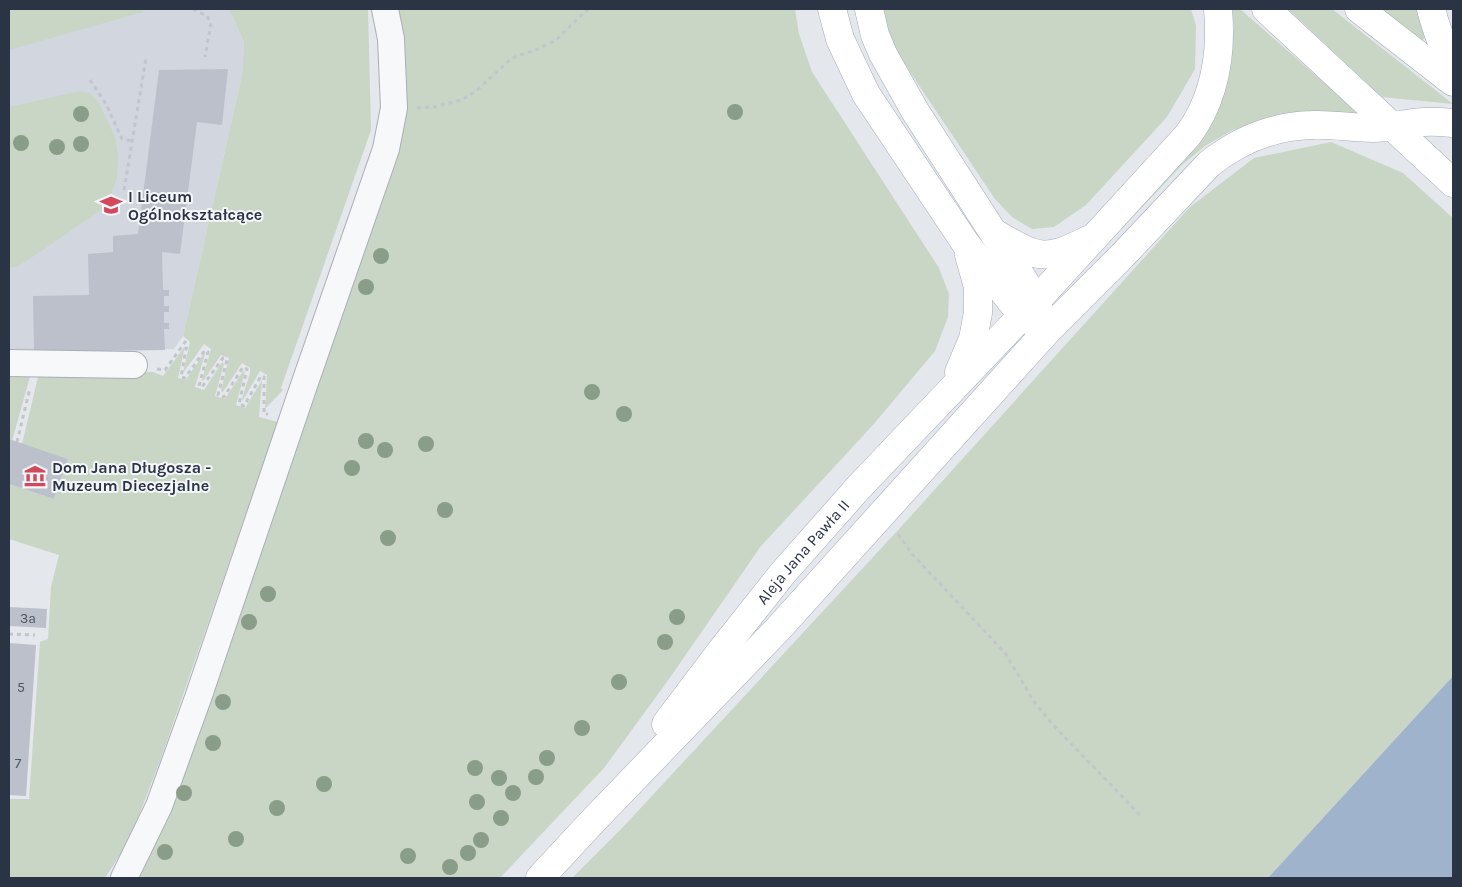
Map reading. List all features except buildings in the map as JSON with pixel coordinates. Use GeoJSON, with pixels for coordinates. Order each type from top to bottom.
{"type":"FeatureCollection","features":[{"type":"Feature","properties":{"kind":"main road"},"geometry":{"type":"LineString","coordinates":[[832,9],[840,39],[866,94],[966,244],[1029,308],[1047,331]]}},
{"type":"Feature","properties":{"kind":"main road"},"geometry":{"type":"LineString","coordinates":[[869,9],[876,35],[884,54],[915,111],[995,234],[1029,308]]}},
{"type":"Feature","properties":{"kind":"main road","name":"Aleja Jana Pawła II"},"geometry":{"type":"LineString","coordinates":[[592,823],[718,655],[782,574],[859,487],[1179,146],[1196,124],[1213,85],[1217,65],[1220,33],[1218,9]]}},
{"type":"Feature","properties":{"kind":"main road"},"geometry":{"type":"LineString","coordinates":[[1266,9],[1444,174]]}},
{"type":"Feature","properties":{"kind":"main road"},"geometry":{"type":"LineString","coordinates":[[1359,9],[1453,82]]}},
{"type":"Feature","properties":{"kind":"main road"},"geometry":{"type":"LineString","coordinates":[[1431,9],[1446,53],[1453,64]]}},
{"type":"Feature","properties":{"kind":"main road"},"geometry":{"type":"LineString","coordinates":[[1345,126],[1372,128],[1423,122],[1453,123]]}},
{"type":"Feature","properties":{"kind":"main road","name":"Aleja Jana Pawła II"},"geometry":{"type":"LineString","coordinates":[[540,878],[778,630],[1047,331],[1122,256],[1200,173],[1220,155],[1253,137],[1278,130],[1310,125],[1345,126]]}},
{"type":"Feature","properties":{"kind":"main road"},"geometry":{"type":"LineString","coordinates":[[1345,126],[1378,135],[1395,143],[1444,174]]}},
{"type":"Feature","properties":{"kind":"main road"},"geometry":{"type":"LineString","coordinates":[[995,234],[1024,249],[1039,254],[1052,254],[1094,238]]}},
{"type":"Feature","properties":{"kind":"main road"},"geometry":{"type":"LineString","coordinates":[[951,391],[973,339],[978,313],[978,287],[966,244]]}},
{"type":"Feature","properties":{"kind":"street"},"geometry":{"type":"LineString","coordinates":[[124,878],[159,806],[198,698],[386,149],[394,108],[391,39],[385,9]]}},
{"type":"Feature","properties":{"kind":"street"},"geometry":{"type":"LineString","coordinates":[[9,363],[134,365]]}},
{"type":"Feature","properties":{"kind":"path"},"geometry":{"type":"LineString","coordinates":[[193,9],[208,16],[211,23],[205,57]]}},
{"type":"Feature","properties":{"kind":"path"},"geometry":{"type":"LineString","coordinates":[[394,108],[434,107],[461,100],[475,92],[512,58],[538,49],[556,40],[588,9]]}},
{"type":"Feature","properties":{"kind":"path"},"geometry":{"type":"LineString","coordinates":[[124,190],[146,58]]}},
{"type":"Feature","properties":{"kind":"path"},"geometry":{"type":"LineString","coordinates":[[90,80],[106,104],[122,139],[132,141]]}},
{"type":"Feature","properties":{"kind":"path"},"geometry":{"type":"LineString","coordinates":[[165,370],[185,342],[181,377],[185,378],[204,350],[208,352],[199,386],[202,387],[223,358],[227,360],[218,394],[224,396],[242,367],[247,369],[239,404],[244,406],[261,376],[264,377],[264,414],[269,414],[274,408]]}},
{"type":"Feature","properties":{"kind":"path"},"geometry":{"type":"LineString","coordinates":[[17,442],[37,363]]}},
{"type":"Feature","properties":{"kind":"path"},"geometry":{"type":"LineString","coordinates":[[883,513],[913,555],[1005,653],[1035,703],[1142,817]]}},
{"type":"Feature","properties":{"kind":"path"},"geometry":{"type":"LineString","coordinates":[[9,634],[35,635]]}},
{"type":"Feature","properties":{"kind":"shaded area","name":"I Liceum Ogólnokształcące"},"geometry":{"type":"Polygon","coordinates":[[[9,9],[229,9],[244,42],[242,75],[183,336],[174,349],[9,352],[9,9]]]}},
{"type":"Feature","properties":{"kind":"green space"},"geometry":{"type":"Polygon","coordinates":[[[9,9],[142,9],[143,12],[9,50],[9,9]]]}},
{"type":"Feature","properties":{"kind":"green space"},"geometry":{"type":"Polygon","coordinates":[[[229,9],[368,9],[371,130],[281,388],[283,390],[265,409],[267,375],[260,371],[243,400],[250,368],[242,363],[223,392],[221,391],[229,358],[221,355],[202,380],[211,349],[204,344],[183,373],[190,342],[183,336],[242,75],[244,42],[229,9]]]}},
{"type":"Feature","properties":{"kind":"green space"},"geometry":{"type":"Polygon","coordinates":[[[398,9],[795,9],[799,34],[812,72],[939,268],[949,294],[948,317],[935,351],[873,425],[761,546],[669,679],[604,768],[500,878],[135,878],[396,154],[398,9]]]}},
{"type":"Feature","properties":{"kind":"green space"},"geometry":{"type":"Polygon","coordinates":[[[878,9],[1191,9],[1196,26],[1195,69],[1167,117],[1086,205],[1054,227],[1032,229],[1012,217],[995,199],[896,51],[878,9]]]}},
{"type":"Feature","properties":{"kind":"green space"},"geometry":{"type":"Polygon","coordinates":[[[1230,9],[1240,9],[1363,117],[1312,112],[1274,116],[1231,131],[1205,146],[1183,164],[1114,237],[1108,231],[1221,95],[1229,74],[1234,26],[1230,9]]]}},
{"type":"Feature","properties":{"kind":"green space"},"geometry":{"type":"Polygon","coordinates":[[[1288,9],[1332,9],[1453,104],[1382,97],[1288,9]]]}},
{"type":"Feature","properties":{"kind":"green space"},"geometry":{"type":"Polygon","coordinates":[[[1381,9],[1418,9],[1425,38],[1420,41],[1381,9]]]}},
{"type":"Feature","properties":{"kind":"green space"},"geometry":{"type":"Polygon","coordinates":[[[80,91],[90,93],[98,101],[115,137],[118,156],[117,178],[110,197],[101,210],[28,260],[9,268],[9,107],[80,91]]]}},
{"type":"Feature","properties":{"kind":"green space"},"geometry":{"type":"Polygon","coordinates":[[[1331,142],[1403,173],[1453,218],[1453,676],[1268,878],[572,878],[625,825],[900,528],[1190,207],[1254,158],[1331,142]]]}},
{"type":"Feature","properties":{"kind":"green space"},"geometry":{"type":"Polygon","coordinates":[[[185,346],[178,378],[186,380],[204,353],[195,387],[204,390],[222,362],[224,364],[215,396],[225,399],[243,371],[245,371],[236,405],[245,408],[262,380],[259,417],[278,422],[161,758],[129,841],[105,878],[9,878],[9,799],[29,799],[40,642],[48,639],[51,587],[59,555],[9,539],[9,484],[54,499],[68,459],[22,444],[39,373],[153,372],[163,376],[185,346]]]}},
{"type":"Feature","properties":{"kind":"green space"},"geometry":{"type":"Polygon","coordinates":[[[9,373],[31,373],[12,441],[9,439],[9,373]]]}},
{"type":"Feature","properties":{"kind":"water"},"geometry":{"type":"Polygon","coordinates":[[[1453,676],[1453,878],[1268,878],[1453,676]]]}},
{"type":"Feature","properties":{"kind":"place","name":"I Liceum Ogólnokształcące"},"geometry":{"type":"Point","coordinates":[111,205]}},
{"type":"Feature","properties":{"kind":"place","name":"Dom Jana Długosza - Muzeum Diecezjalne"},"geometry":{"type":"Point","coordinates":[35,476]}}]}
